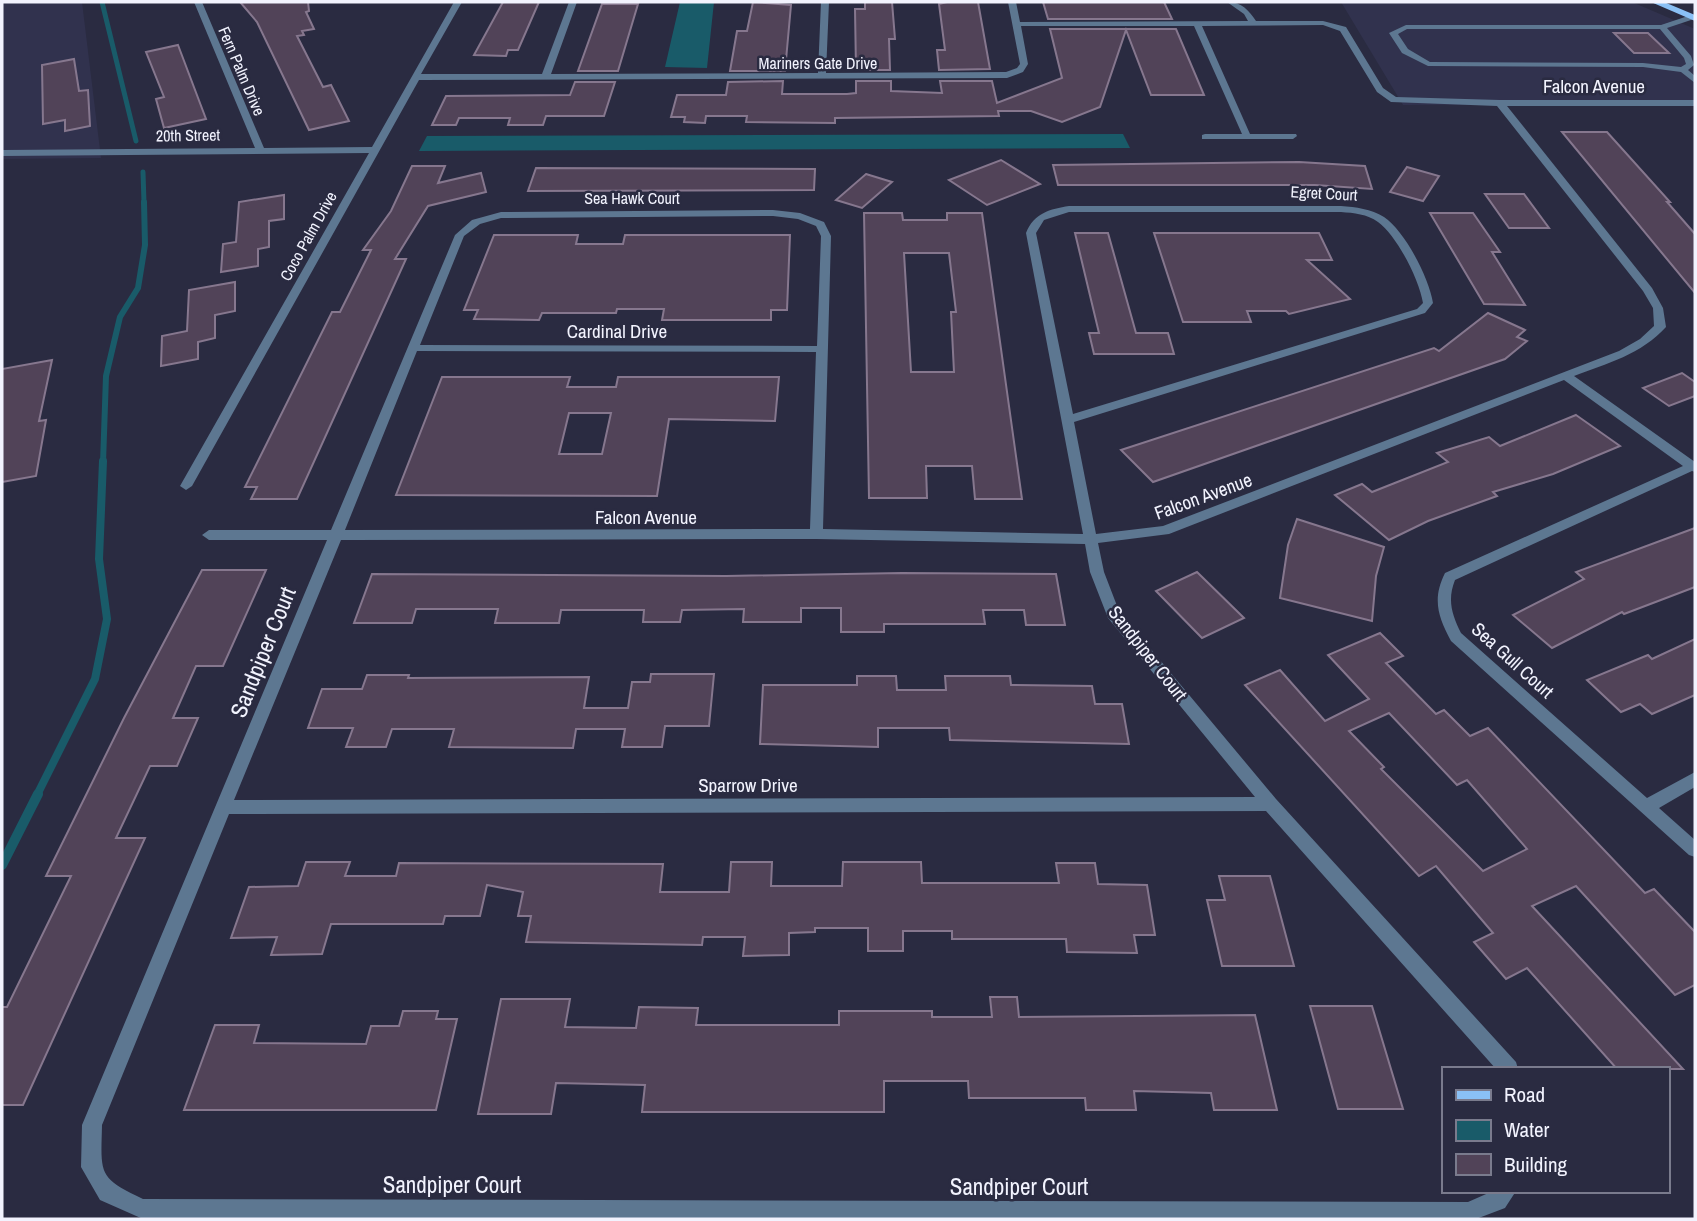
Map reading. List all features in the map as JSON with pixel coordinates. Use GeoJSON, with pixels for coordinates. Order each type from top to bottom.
{"type":"FeatureCollection","features":[{"type":"Feature","properties":{"kind":"main road"},"geometry":{"type":"LineString","coordinates":[[1656,2],[1693,18]]}},
{"type":"Feature","properties":{"kind":"street","name":"Fern Palm Drive"},"geometry":{"type":"LineString","coordinates":[[198,2],[260,150]]}},
{"type":"Feature","properties":{"kind":"street","name":"Coco Palm Drive"},"geometry":{"type":"LineString","coordinates":[[186,485],[458,2]]}},
{"type":"Feature","properties":{"kind":"street"},"geometry":{"type":"LineString","coordinates":[[545,78],[573,2]]}},
{"type":"Feature","properties":{"kind":"street"},"geometry":{"type":"LineString","coordinates":[[822,77],[825,2]]}},
{"type":"Feature","properties":{"kind":"street","name":"Mariners Gate Drive"},"geometry":{"type":"LineString","coordinates":[[418,77],[1012,74],[1024,64],[1012,2]]}},
{"type":"Feature","properties":{"kind":"street"},"geometry":{"type":"LineString","coordinates":[[1231,2],[1247,13],[1253,23]]}},
{"type":"Feature","properties":{"kind":"street"},"geometry":{"type":"LineString","coordinates":[[1693,18],[1662,27],[1406,27],[1393,33],[1405,51],[1428,64],[1643,65],[1684,69],[1695,79]]}},
{"type":"Feature","properties":{"kind":"street"},"geometry":{"type":"LineString","coordinates":[[1018,24],[1317,22],[1343,29],[1380,90],[1394,100],[1500,103]]}},
{"type":"Feature","properties":{"kind":"street"},"geometry":{"type":"LineString","coordinates":[[1197,24],[1247,136]]}},
{"type":"Feature","properties":{"kind":"street"},"geometry":{"type":"LineString","coordinates":[[1662,27],[1688,58],[1690,65],[1684,69]]}},
{"type":"Feature","properties":{"kind":"street","name":"Falcon Avenue"},"geometry":{"type":"LineString","coordinates":[[1500,103],[1695,103]]}},
{"type":"Feature","properties":{"kind":"street","name":"Falcon Avenue"},"geometry":{"type":"LineString","coordinates":[[209,535],[816,534],[1090,539],[1164,531],[1566,376],[1644,341],[1660,327],[1658,308],[1648,290],[1500,103]]}},
{"type":"Feature","properties":{"kind":"street"},"geometry":{"type":"LineString","coordinates":[[1205,137],[1293,136]]}},
{"type":"Feature","properties":{"kind":"street","name":"20th Street"},"geometry":{"type":"LineString","coordinates":[[2,153],[375,150]]}},
{"type":"Feature","properties":{"kind":"street","name":"Egret Court"},"geometry":{"type":"LineString","coordinates":[[1068,420],[1421,311],[1428,303],[1428,294],[1387,223],[1373,215],[1353,210],[1069,209],[1052,212],[1033,224],[1031,233],[1090,539]]}},
{"type":"Feature","properties":{"kind":"street","name":"Sea Hawk Court"},"geometry":{"type":"LineString","coordinates":[[338,535],[460,235],[475,222],[501,215],[773,213],[800,216],[820,224],[826,236],[820,349],[816,534]]}},
{"type":"Feature","properties":{"kind":"street","name":"Cardinal Drive"},"geometry":{"type":"LineString","coordinates":[[414,348],[820,349]]}},
{"type":"Feature","properties":{"kind":"street","name":"Sea Gull Court"},"geometry":{"type":"LineString","coordinates":[[1566,376],[1694,467]]}},
{"type":"Feature","properties":{"kind":"street","name":"Sea Gull Court"},"geometry":{"type":"LineString","coordinates":[[1694,467],[1450,578],[1442,591],[1443,613],[1457,637],[1695,850]]}},
{"type":"Feature","properties":{"kind":"street","name":"Sandpiper Court"},"geometry":{"type":"LineString","coordinates":[[338,535],[92,1125],[92,1167],[107,1193],[143,1209],[1468,1212],[1498,1201],[1504,1193]]}},
{"type":"Feature","properties":{"kind":"street","name":"Sandpiper Court"},"geometry":{"type":"LineString","coordinates":[[1090,539],[1097,572],[1112,614],[1270,804],[1507,1067]]}},
{"type":"Feature","properties":{"kind":"street"},"geometry":{"type":"LineString","coordinates":[[1647,806],[1695,779]]}},
{"type":"Feature","properties":{"kind":"street","name":"Sparrow Drive"},"geometry":{"type":"LineString","coordinates":[[226,807],[1270,804]]}},
{"type":"Feature","properties":{"kind":"shaded area"},"geometry":{"type":"Polygon","coordinates":[[[2,2],[82,2],[101,158],[2,159],[2,2]]]}},
{"type":"Feature","properties":{"kind":"shaded area"},"geometry":{"type":"Polygon","coordinates":[[[1341,2],[1632,2],[1695,29],[1695,104],[1403,105],[1341,2]]]}},
{"type":"Feature","properties":{"kind":"water"},"geometry":{"type":"Polygon","coordinates":[[[680,2],[714,2],[707,68],[665,67],[680,2]]]}},
{"type":"Feature","properties":{"kind":"water"},"geometry":{"type":"Polygon","coordinates":[[[1123,134],[1130,148],[419,151],[427,136],[1123,134]]]}},
{"type":"Feature","properties":{"kind":"building"},"geometry":{"type":"Polygon","coordinates":[[[240,2],[308,2],[309,11],[306,12],[314,29],[302,31],[304,35],[297,36],[323,87],[331,85],[349,121],[309,130],[257,22],[240,2]]]}},
{"type":"Feature","properties":{"kind":"building"},"geometry":{"type":"Polygon","coordinates":[[[503,2],[539,2],[518,50],[508,50],[506,56],[474,55],[503,2]]]}},
{"type":"Feature","properties":{"kind":"building"},"geometry":{"type":"Polygon","coordinates":[[[753,2],[791,5],[785,71],[730,71],[737,31],[747,31],[753,2]]]}},
{"type":"Feature","properties":{"kind":"building"},"geometry":{"type":"Polygon","coordinates":[[[865,2],[892,2],[895,39],[889,39],[890,70],[856,70],[855,9],[865,9],[865,2]]]}},
{"type":"Feature","properties":{"kind":"building"},"geometry":{"type":"Polygon","coordinates":[[[978,2],[990,69],[939,70],[937,50],[945,50],[939,4],[978,2]]]}},
{"type":"Feature","properties":{"kind":"building"},"geometry":{"type":"Polygon","coordinates":[[[1043,2],[1164,2],[1172,19],[1048,19],[1043,2]]]}},
{"type":"Feature","properties":{"kind":"building"},"geometry":{"type":"Polygon","coordinates":[[[602,4],[638,4],[618,71],[578,71],[602,4]]]}},
{"type":"Feature","properties":{"kind":"building"},"geometry":{"type":"Polygon","coordinates":[[[1050,29],[1176,29],[1204,95],[1151,95],[1126,30],[1100,107],[1062,122],[1031,111],[998,111],[999,116],[835,118],[835,123],[746,122],[747,116],[706,116],[705,123],[684,122],[685,117],[671,117],[677,95],[726,95],[728,82],[783,81],[782,94],[847,94],[856,93],[856,81],[891,81],[891,91],[942,93],[940,81],[992,81],[997,103],[1062,78],[1050,29]]]}},
{"type":"Feature","properties":{"kind":"building"},"geometry":{"type":"Polygon","coordinates":[[[1614,33],[1648,33],[1669,53],[1634,53],[1614,33]]]}},
{"type":"Feature","properties":{"kind":"building"},"geometry":{"type":"Polygon","coordinates":[[[178,45],[206,119],[164,128],[156,99],[164,97],[146,52],[178,45]]]}},
{"type":"Feature","properties":{"kind":"building"},"geometry":{"type":"Polygon","coordinates":[[[74,59],[79,91],[88,90],[90,126],[65,131],[65,120],[43,124],[42,65],[74,59]]]}},
{"type":"Feature","properties":{"kind":"building"},"geometry":{"type":"Polygon","coordinates":[[[575,82],[615,82],[604,116],[546,116],[543,125],[508,125],[510,118],[459,118],[456,125],[432,125],[446,96],[570,95],[575,82]]]}},
{"type":"Feature","properties":{"kind":"building"},"geometry":{"type":"Polygon","coordinates":[[[1562,132],[1607,132],[1670,202],[1667,202],[1695,234],[1695,293],[1562,132]]]}},
{"type":"Feature","properties":{"kind":"building"},"geometry":{"type":"Polygon","coordinates":[[[1001,160],[1040,184],[987,205],[949,180],[1001,160]]]}},
{"type":"Feature","properties":{"kind":"building"},"geometry":{"type":"Polygon","coordinates":[[[1299,162],[1365,166],[1372,189],[1315,185],[1058,185],[1053,165],[1299,162]]]}},
{"type":"Feature","properties":{"kind":"building"},"geometry":{"type":"Polygon","coordinates":[[[412,166],[445,166],[438,183],[481,173],[486,192],[428,206],[395,259],[406,259],[297,499],[251,499],[257,487],[245,487],[332,312],[340,312],[371,250],[363,250],[391,211],[412,166]]]}},
{"type":"Feature","properties":{"kind":"building"},"geometry":{"type":"Polygon","coordinates":[[[1407,167],[1439,176],[1423,201],[1390,192],[1407,167]]]}},
{"type":"Feature","properties":{"kind":"building"},"geometry":{"type":"Polygon","coordinates":[[[536,168],[815,169],[814,190],[528,191],[536,168]]]}},
{"type":"Feature","properties":{"kind":"building"},"geometry":{"type":"Polygon","coordinates":[[[866,174],[892,182],[862,208],[836,200],[866,174]]]}},
{"type":"Feature","properties":{"kind":"building"},"geometry":{"type":"Polygon","coordinates":[[[1485,194],[1524,194],[1549,228],[1509,228],[1485,194]]]}},
{"type":"Feature","properties":{"kind":"building"},"geometry":{"type":"Polygon","coordinates":[[[284,195],[284,219],[269,221],[269,247],[258,249],[258,266],[221,272],[223,244],[236,242],[239,202],[284,195]]]}},
{"type":"Feature","properties":{"kind":"building"},"geometry":{"type":"Polygon","coordinates":[[[864,213],[902,213],[903,220],[947,220],[947,213],[982,213],[1022,499],[975,499],[972,466],[926,466],[927,498],[869,498],[864,213]],[[904,253],[911,372],[954,372],[951,312],[956,312],[949,253],[904,253]]]}},
{"type":"Feature","properties":{"kind":"building"},"geometry":{"type":"Polygon","coordinates":[[[1430,213],[1473,213],[1500,252],[1492,252],[1525,305],[1484,304],[1430,213]]]}},
{"type":"Feature","properties":{"kind":"building"},"geometry":{"type":"Polygon","coordinates":[[[1075,233],[1108,233],[1136,333],[1168,333],[1174,354],[1094,354],[1089,333],[1099,333],[1075,233]]]}},
{"type":"Feature","properties":{"kind":"building"},"geometry":{"type":"Polygon","coordinates":[[[1154,233],[1319,233],[1332,260],[1307,260],[1350,299],[1289,314],[1286,311],[1247,311],[1251,322],[1183,322],[1154,233]]]}},
{"type":"Feature","properties":{"kind":"building"},"geometry":{"type":"Polygon","coordinates":[[[494,235],[578,235],[576,244],[623,244],[625,235],[790,235],[787,310],[771,310],[771,320],[662,320],[664,309],[617,309],[616,313],[542,313],[539,320],[474,319],[478,310],[464,310],[494,235]]]}},
{"type":"Feature","properties":{"kind":"building"},"geometry":{"type":"Polygon","coordinates":[[[235,282],[235,311],[215,315],[215,338],[198,342],[198,359],[161,366],[162,336],[187,331],[189,290],[235,282]]]}},
{"type":"Feature","properties":{"kind":"building"},"geometry":{"type":"Polygon","coordinates":[[[1488,313],[1525,330],[1517,337],[1527,341],[1505,359],[1153,482],[1121,450],[1434,348],[1439,351],[1488,313]]]}},
{"type":"Feature","properties":{"kind":"building"},"geometry":{"type":"Polygon","coordinates":[[[52,360],[39,421],[46,420],[36,476],[2,482],[2,369],[52,360]]]}},
{"type":"Feature","properties":{"kind":"building"},"geometry":{"type":"Polygon","coordinates":[[[1682,373],[1695,382],[1695,396],[1669,406],[1643,388],[1682,373]]]}},
{"type":"Feature","properties":{"kind":"building"},"geometry":{"type":"Polygon","coordinates":[[[442,377],[570,377],[567,387],[616,387],[618,377],[779,377],[775,421],[669,419],[657,496],[396,495],[442,377]],[[569,413],[559,454],[602,454],[611,413],[569,413]]]}},
{"type":"Feature","properties":{"kind":"building"},"geometry":{"type":"Polygon","coordinates":[[[1576,415],[1620,446],[1553,474],[1493,492],[1497,496],[1428,521],[1389,540],[1335,495],[1362,484],[1372,492],[1448,462],[1437,453],[1489,437],[1500,446],[1576,415]]]}},
{"type":"Feature","properties":{"kind":"building"},"geometry":{"type":"Polygon","coordinates":[[[1297,519],[1384,547],[1376,576],[1372,621],[1280,598],[1288,545],[1297,519]]]}},
{"type":"Feature","properties":{"kind":"building"},"geometry":{"type":"Polygon","coordinates":[[[1695,528],[1695,587],[1624,614],[1622,612],[1552,648],[1513,615],[1584,579],[1576,572],[1695,528]]]}},
{"type":"Feature","properties":{"kind":"building"},"geometry":{"type":"Polygon","coordinates":[[[202,570],[266,570],[223,666],[196,666],[173,718],[198,718],[177,766],[150,766],[116,838],[145,838],[23,1105],[2,1105],[2,1007],[7,1007],[71,876],[46,876],[124,718],[202,570]]]}},
{"type":"Feature","properties":{"kind":"building"},"geometry":{"type":"Polygon","coordinates":[[[1197,572],[1244,618],[1202,638],[1156,591],[1197,572]]]}},
{"type":"Feature","properties":{"kind":"building"},"geometry":{"type":"Polygon","coordinates":[[[372,574],[726,576],[1056,574],[1065,625],[1026,625],[1024,610],[983,610],[985,624],[884,624],[884,632],[841,632],[841,608],[801,608],[801,622],[743,622],[744,609],[682,610],[680,622],[643,622],[644,610],[561,610],[559,623],[495,623],[498,609],[416,609],[412,623],[354,623],[372,574]]]}},
{"type":"Feature","properties":{"kind":"building"},"geometry":{"type":"Polygon","coordinates":[[[1380,633],[1403,656],[1386,663],[1436,714],[1444,710],[1470,736],[1488,728],[1645,893],[1654,889],[1695,932],[1695,985],[1675,995],[1576,886],[1532,906],[1683,1069],[1615,1067],[1527,968],[1506,979],[1474,942],[1493,933],[1436,866],[1419,876],[1245,685],[1280,670],[1325,721],[1369,699],[1328,655],[1380,633]],[[1389,713],[1349,731],[1384,767],[1381,769],[1483,871],[1527,849],[1467,780],[1457,785],[1389,713]]]}},
{"type":"Feature","properties":{"kind":"building"},"geometry":{"type":"Polygon","coordinates":[[[1695,639],[1695,695],[1652,714],[1640,704],[1621,712],[1587,680],[1648,655],[1652,659],[1695,639]]]}},
{"type":"Feature","properties":{"kind":"building"},"geometry":{"type":"Polygon","coordinates":[[[651,674],[714,674],[709,726],[665,726],[662,747],[622,747],[625,729],[576,729],[573,748],[449,747],[454,729],[392,729],[386,747],[346,747],[353,728],[308,728],[322,689],[362,689],[367,675],[409,675],[408,678],[589,677],[584,708],[628,708],[632,682],[650,682],[651,674]]]}},
{"type":"Feature","properties":{"kind":"building"},"geometry":{"type":"Polygon","coordinates":[[[857,676],[896,676],[897,690],[946,690],[945,676],[1010,676],[1011,685],[1092,686],[1095,704],[1122,704],[1129,744],[950,740],[949,728],[878,728],[878,747],[760,744],[763,685],[857,685],[857,676]]]}},
{"type":"Feature","properties":{"kind":"building"},"geometry":{"type":"Polygon","coordinates":[[[306,862],[350,862],[345,876],[396,876],[399,863],[663,864],[660,892],[729,892],[731,862],[772,862],[771,886],[842,886],[843,862],[921,862],[922,883],[1059,883],[1056,863],[1095,863],[1098,884],[1147,885],[1155,935],[1134,935],[1137,953],[1067,952],[1066,939],[952,939],[952,931],[903,931],[903,951],[868,951],[868,928],[815,928],[815,932],[789,933],[789,955],[743,956],[745,937],[703,937],[702,945],[526,942],[531,916],[518,916],[523,892],[487,885],[480,916],[445,916],[443,924],[331,924],[322,954],[271,955],[277,937],[231,938],[249,887],[298,886],[306,862]]]}},
{"type":"Feature","properties":{"kind":"building"},"geometry":{"type":"Polygon","coordinates":[[[1219,876],[1270,876],[1294,966],[1222,966],[1207,900],[1225,900],[1219,876]]]}},
{"type":"Feature","properties":{"kind":"building"},"geometry":{"type":"Polygon","coordinates":[[[990,997],[1017,997],[1019,1017],[1255,1015],[1277,1110],[1214,1110],[1211,1093],[1134,1091],[1136,1110],[1086,1110],[1085,1098],[969,1098],[968,1081],[884,1081],[884,1112],[642,1112],[645,1085],[556,1083],[551,1114],[478,1114],[501,999],[570,999],[565,1027],[636,1028],[639,1007],[698,1008],[696,1025],[839,1025],[839,1011],[932,1011],[932,1017],[992,1017],[990,997]]]}},
{"type":"Feature","properties":{"kind":"building"},"geometry":{"type":"Polygon","coordinates":[[[1310,1006],[1372,1006],[1403,1109],[1338,1109],[1310,1006]]]}},
{"type":"Feature","properties":{"kind":"building"},"geometry":{"type":"Polygon","coordinates":[[[403,1011],[438,1011],[436,1019],[457,1019],[436,1110],[184,1110],[215,1025],[259,1025],[254,1043],[366,1044],[371,1026],[399,1026],[403,1011]]]}},
{"type":"Feature","properties":{"kind":"waterway"},"geometry":{"type":"LineString","coordinates":[[102,2],[136,141]]}},
{"type":"Feature","properties":{"kind":"waterway"},"geometry":{"type":"LineString","coordinates":[[143,172],[144,203]]}},
{"type":"Feature","properties":{"kind":"waterway"},"geometry":{"type":"LineString","coordinates":[[103,463],[106,376],[120,317],[138,288],[145,245],[144,202]]}},
{"type":"Feature","properties":{"kind":"waterway"},"geometry":{"type":"LineString","coordinates":[[37,795],[95,679],[107,619],[99,559],[103,461]]}},
{"type":"Feature","properties":{"kind":"waterway"},"geometry":{"type":"LineString","coordinates":[[2,865],[38,794]]}}]}
